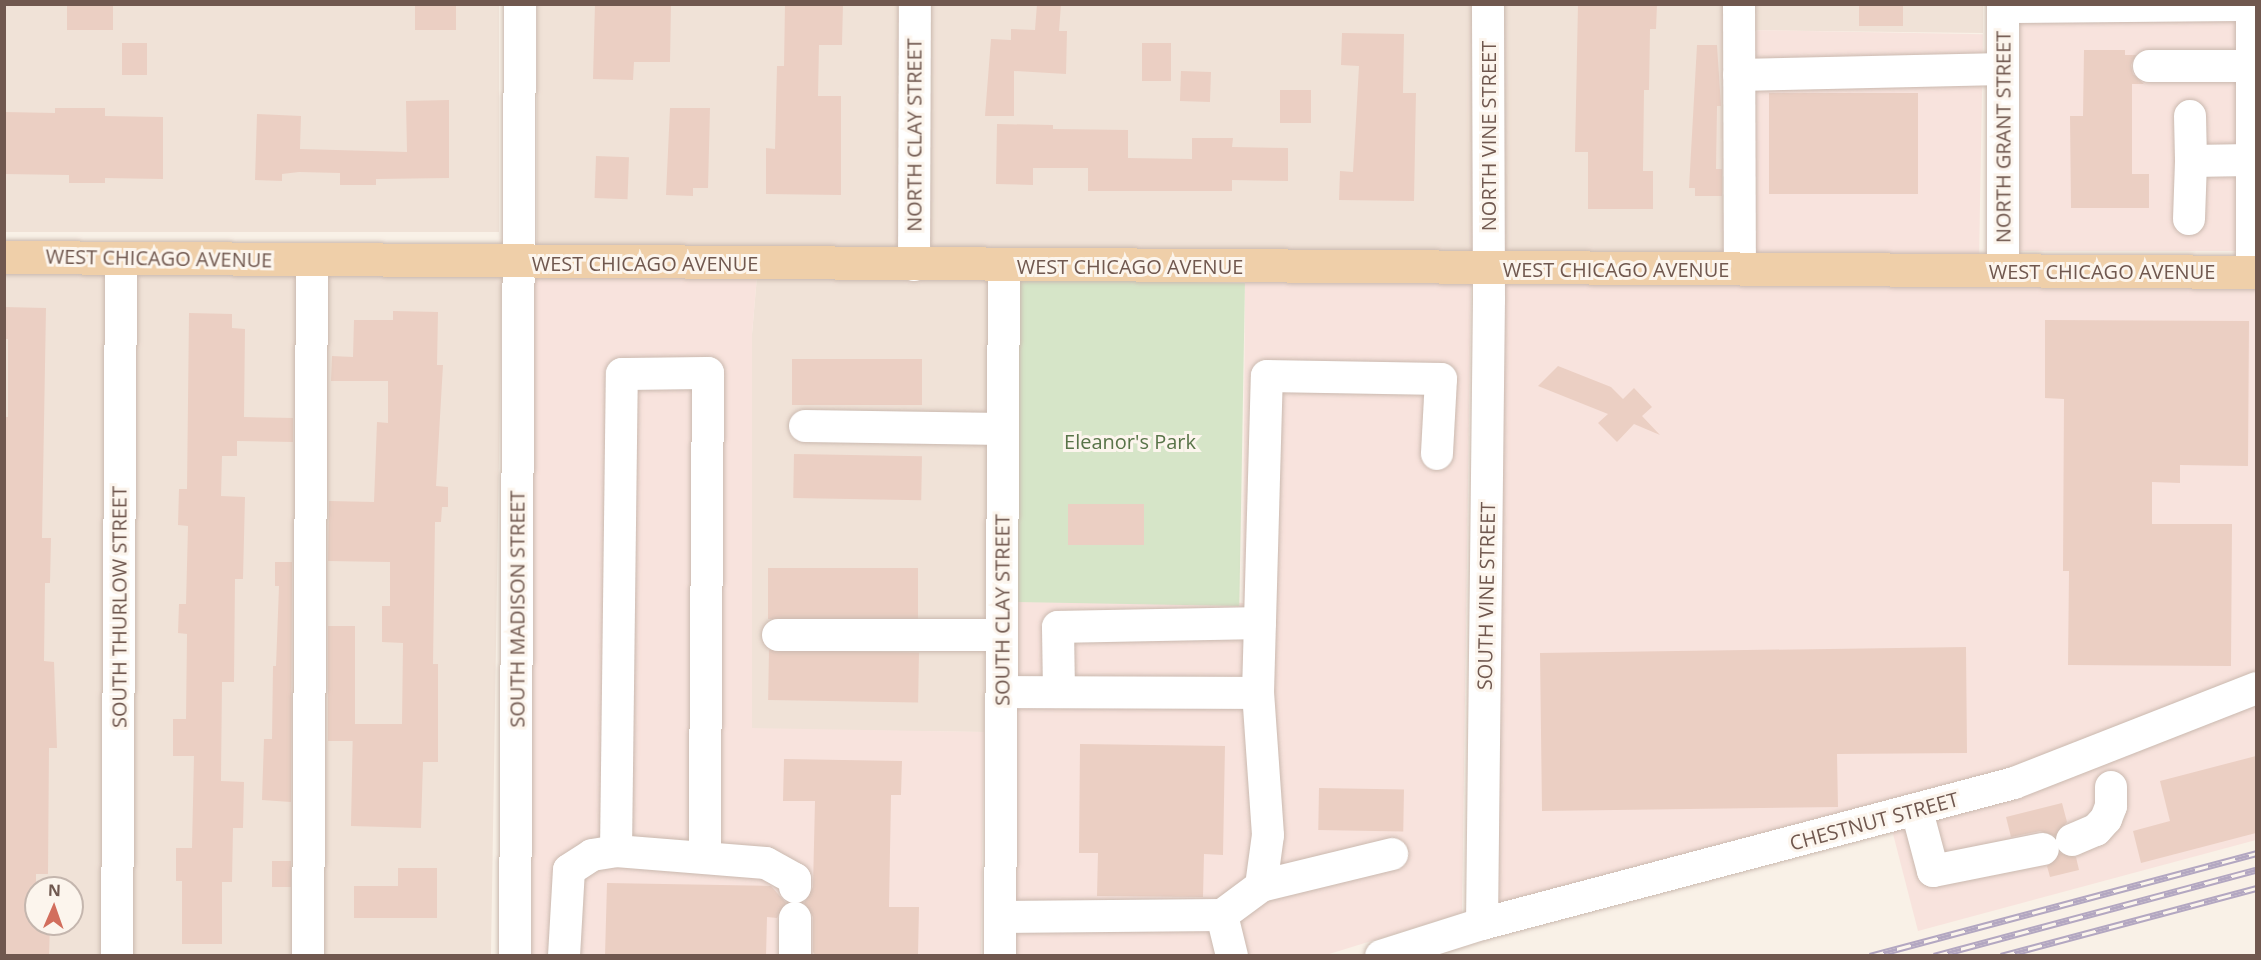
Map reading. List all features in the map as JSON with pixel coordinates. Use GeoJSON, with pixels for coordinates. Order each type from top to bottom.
{"type":"FeatureCollection","features":[{"type":"Feature","properties":{"kind":"main road","name":"WEST CHICAGO AVENUE"},"geometry":{"type":"LineString","coordinates":[[4,257],[914,265],[2254,272]]}},
{"type":"Feature","properties":{"kind":"street","name":"SOUTH MADISON STREET"},"geometry":{"type":"LineString","coordinates":[[514,956],[520,4]]}},
{"type":"Feature","properties":{"kind":"street","name":"NORTH CLAY STREET"},"geometry":{"type":"LineString","coordinates":[[914,265],[915,4]]}},
{"type":"Feature","properties":{"kind":"street","name":"NORTH VINE STREET"},"geometry":{"type":"LineString","coordinates":[[1487,268],[1488,4]]}},
{"type":"Feature","properties":{"kind":"street"},"geometry":{"type":"LineString","coordinates":[[1739,4],[1748,75],[1740,218],[1740,269]]}},
{"type":"Feature","properties":{"kind":"street"},"geometry":{"type":"LineString","coordinates":[[2003,6],[2252,5],[2254,272]]}},
{"type":"Feature","properties":{"kind":"street","name":"NORTH GRANT STREET"},"geometry":{"type":"LineString","coordinates":[[2003,6],[2003,270]]}},
{"type":"Feature","properties":{"kind":"street"},"geometry":{"type":"LineString","coordinates":[[2149,66],[2253,50]]}},
{"type":"Feature","properties":{"kind":"street"},"geometry":{"type":"LineString","coordinates":[[1748,75],[2003,69]]}},
{"type":"Feature","properties":{"kind":"street"},"geometry":{"type":"LineString","coordinates":[[2189,219],[2190,116]]}},
{"type":"Feature","properties":{"kind":"street"},"geometry":{"type":"LineString","coordinates":[[2191,161],[2252,160]]}},
{"type":"Feature","properties":{"kind":"street","name":"SOUTH THURLOW STREET"},"geometry":{"type":"LineString","coordinates":[[117,956],[122,258]]}},
{"type":"Feature","properties":{"kind":"street"},"geometry":{"type":"LineString","coordinates":[[308,956],[312,260]]}},
{"type":"Feature","properties":{"kind":"street","name":"SOUTH CLAY STREET"},"geometry":{"type":"LineString","coordinates":[[1000,956],[1004,265]]}},
{"type":"Feature","properties":{"kind":"street","name":"SOUTH VINE STREET"},"geometry":{"type":"LineString","coordinates":[[1482,924],[1487,268]]}},
{"type":"Feature","properties":{"kind":"street"},"geometry":{"type":"LineString","coordinates":[[616,851],[622,374],[708,373],[705,857]]}},
{"type":"Feature","properties":{"kind":"street"},"geometry":{"type":"LineString","coordinates":[[1262,886],[1269,835],[1258,693],[1267,376],[1441,379],[1437,454]]}},
{"type":"Feature","properties":{"kind":"street"},"geometry":{"type":"LineString","coordinates":[[805,426],[1003,429]]}},
{"type":"Feature","properties":{"kind":"street"},"geometry":{"type":"LineString","coordinates":[[1059,692],[1058,627],[1260,623]]}},
{"type":"Feature","properties":{"kind":"street"},"geometry":{"type":"LineString","coordinates":[[778,635],[1002,635]]}},
{"type":"Feature","properties":{"kind":"street","name":"CHESTNUT STREET"},"geometry":{"type":"LineString","coordinates":[[1381,956],[1482,924],[1917,811],[2014,783],[2256,687]]}},
{"type":"Feature","properties":{"kind":"street"},"geometry":{"type":"LineString","coordinates":[[1002,692],[1258,693]]}},
{"type":"Feature","properties":{"kind":"street"},"geometry":{"type":"LineString","coordinates":[[1917,811],[1933,871],[2057,845],[2096,830],[2106,819],[2112,806],[2111,787]]}},
{"type":"Feature","properties":{"kind":"street"},"geometry":{"type":"LineString","coordinates":[[564,956],[569,870],[592,855],[616,851],[766,863],[795,879],[795,886]]}},
{"type":"Feature","properties":{"kind":"street"},"geometry":{"type":"LineString","coordinates":[[1000,917],[1222,915],[1262,886],[1392,854]]}},
{"type":"Feature","properties":{"kind":"street"},"geometry":{"type":"LineString","coordinates":[[1222,915],[1232,956]]}},
{"type":"Feature","properties":{"kind":"street"},"geometry":{"type":"LineString","coordinates":[[795,918],[795,956]]}},
{"type":"Feature","properties":{"kind":"shaded area"},"geometry":{"type":"Polygon","coordinates":[[[5,5],[499,5],[499,232],[5,232],[5,5]]]}},
{"type":"Feature","properties":{"kind":"shaded area"},"geometry":{"type":"Polygon","coordinates":[[[537,5],[1983,5],[1983,33],[1745,30],[1746,259],[537,245],[537,5]]]}},
{"type":"Feature","properties":{"kind":"shaded area"},"geometry":{"type":"Polygon","coordinates":[[[2020,5],[2256,5],[2256,251],[2020,251],[2020,5]]]}},
{"type":"Feature","properties":{"kind":"shaded area"},"geometry":{"type":"Polygon","coordinates":[[[1745,30],[1983,34],[1979,263],[1741,259],[1745,30]]]}},
{"type":"Feature","properties":{"kind":"shaded area"},"geometry":{"type":"Polygon","coordinates":[[[5,267],[502,272],[491,955],[5,956],[5,267]]]}},
{"type":"Feature","properties":{"kind":"shaded area"},"geometry":{"type":"Polygon","coordinates":[[[532,276],[757,276],[752,334],[752,728],[984,732],[981,955],[530,956],[532,276]]]}},
{"type":"Feature","properties":{"kind":"shaded area"},"geometry":{"type":"Polygon","coordinates":[[[757,276],[989,278],[984,732],[752,729],[752,334],[757,276]]]}},
{"type":"Feature","properties":{"kind":"shaded area"},"geometry":{"type":"Polygon","coordinates":[[[1245,281],[1471,281],[1462,913],[1326,955],[1015,955],[1015,602],[1243,603],[1245,281]]]}},
{"type":"Feature","properties":{"kind":"shaded area"},"geometry":{"type":"Polygon","coordinates":[[[1505,281],[2256,282],[2256,676],[2026,768],[1495,910],[1505,281]]]}},
{"type":"Feature","properties":{"kind":"shaded area"},"geometry":{"type":"Polygon","coordinates":[[[2256,698],[2256,840],[1918,931],[1891,826],[2256,698]]]}},
{"type":"Feature","properties":{"kind":"green space","name":"Eleanor's Park"},"geometry":{"type":"Polygon","coordinates":[[[1018,279],[1245,283],[1239,606],[1012,602],[1018,279]]]}},
{"type":"Feature","properties":{"kind":"building"},"geometry":{"type":"Polygon","coordinates":[[[67,4],[113,4],[113,30],[67,30],[67,4]]]}},
{"type":"Feature","properties":{"kind":"building"},"geometry":{"type":"Polygon","coordinates":[[[415,4],[456,4],[456,30],[415,30],[415,4]]]}},
{"type":"Feature","properties":{"kind":"building"},"geometry":{"type":"Polygon","coordinates":[[[595,4],[671,4],[670,62],[634,62],[633,80],[593,79],[595,4]]]}},
{"type":"Feature","properties":{"kind":"building"},"geometry":{"type":"Polygon","coordinates":[[[785,4],[843,4],[842,45],[819,45],[818,96],[841,96],[841,195],[766,194],[766,148],[775,149],[777,66],[784,66],[785,4]]]}},
{"type":"Feature","properties":{"kind":"building"},"geometry":{"type":"Polygon","coordinates":[[[1037,4],[1061,4],[1059,31],[1067,31],[1066,74],[1014,71],[1014,116],[985,116],[991,39],[1011,40],[1011,29],[1035,30],[1037,4]]]}},
{"type":"Feature","properties":{"kind":"building"},"geometry":{"type":"Polygon","coordinates":[[[1578,4],[1657,4],[1656,29],[1650,29],[1649,90],[1644,90],[1643,171],[1653,171],[1653,209],[1588,209],[1588,152],[1575,152],[1578,4]]]}},
{"type":"Feature","properties":{"kind":"building"},"geometry":{"type":"Polygon","coordinates":[[[1859,4],[1903,4],[1903,26],[1859,26],[1859,4]]]}},
{"type":"Feature","properties":{"kind":"building"},"geometry":{"type":"Polygon","coordinates":[[[1342,33],[1404,34],[1403,93],[1416,93],[1414,201],[1339,200],[1340,171],[1353,172],[1359,66],[1341,65],[1342,33]]]}},
{"type":"Feature","properties":{"kind":"building"},"geometry":{"type":"Polygon","coordinates":[[[122,43],[147,43],[147,75],[122,75],[122,43]]]}},
{"type":"Feature","properties":{"kind":"building"},"geometry":{"type":"Polygon","coordinates":[[[1142,43],[1171,43],[1171,81],[1142,81],[1142,43]]]}},
{"type":"Feature","properties":{"kind":"building"},"geometry":{"type":"Polygon","coordinates":[[[1697,45],[1717,45],[1721,106],[1717,106],[1716,169],[1722,169],[1722,196],[1695,196],[1695,188],[1689,188],[1697,45]]]}},
{"type":"Feature","properties":{"kind":"building"},"geometry":{"type":"Polygon","coordinates":[[[2084,50],[2125,50],[2125,55],[2136,55],[2131,65],[2133,74],[2144,84],[2132,84],[2132,174],[2149,174],[2149,208],[2071,208],[2070,116],[2083,116],[2084,50]]]}},
{"type":"Feature","properties":{"kind":"building"},"geometry":{"type":"Polygon","coordinates":[[[1181,71],[1211,72],[1210,102],[1180,101],[1181,71]]]}},
{"type":"Feature","properties":{"kind":"building"},"geometry":{"type":"Polygon","coordinates":[[[1280,90],[1311,90],[1311,123],[1280,123],[1280,90]]]}},
{"type":"Feature","properties":{"kind":"building"},"geometry":{"type":"Polygon","coordinates":[[[1769,93],[1918,93],[1918,194],[1769,194],[1769,93]]]}},
{"type":"Feature","properties":{"kind":"building"},"geometry":{"type":"Polygon","coordinates":[[[449,100],[449,178],[376,179],[376,185],[340,185],[340,173],[299,172],[282,174],[282,181],[255,180],[257,114],[301,116],[300,149],[407,152],[406,101],[449,100]]]}},
{"type":"Feature","properties":{"kind":"building"},"geometry":{"type":"Polygon","coordinates":[[[55,108],[105,108],[105,116],[163,117],[163,179],[105,178],[105,183],[69,183],[69,175],[4,174],[4,112],[55,113],[55,108]]]}},
{"type":"Feature","properties":{"kind":"building"},"geometry":{"type":"Polygon","coordinates":[[[670,108],[710,108],[708,188],[693,188],[693,196],[666,195],[670,108]]]}},
{"type":"Feature","properties":{"kind":"building"},"geometry":{"type":"Polygon","coordinates":[[[997,124],[1053,125],[1053,129],[1128,130],[1128,158],[1192,159],[1192,138],[1233,138],[1232,147],[1288,148],[1288,181],[1232,180],[1232,191],[1088,191],[1088,168],[1033,168],[1033,185],[996,184],[997,124]]]}},
{"type":"Feature","properties":{"kind":"building"},"geometry":{"type":"Polygon","coordinates":[[[596,156],[629,157],[628,199],[595,198],[596,156]]]}},
{"type":"Feature","properties":{"kind":"building"},"geometry":{"type":"Polygon","coordinates":[[[4,307],[46,308],[42,538],[51,538],[50,583],[45,583],[44,661],[54,662],[57,748],[49,748],[48,874],[24,876],[24,936],[50,936],[49,956],[4,956],[4,417],[8,417],[8,339],[4,339],[4,307]]]}},
{"type":"Feature","properties":{"kind":"building"},"geometry":{"type":"Polygon","coordinates":[[[393,311],[438,312],[437,365],[443,365],[436,486],[448,487],[448,507],[442,507],[441,522],[435,522],[433,664],[438,664],[438,762],[423,762],[421,828],[351,826],[353,724],[402,724],[403,643],[382,642],[382,606],[390,606],[390,562],[328,561],[329,501],[374,502],[377,422],[388,423],[388,381],[331,381],[332,356],[353,357],[354,320],[393,320],[393,311]]]}},
{"type":"Feature","properties":{"kind":"building"},"geometry":{"type":"Polygon","coordinates":[[[189,313],[232,314],[232,328],[245,329],[244,417],[293,418],[293,442],[237,441],[237,456],[222,456],[221,496],[245,497],[243,579],[235,579],[234,682],[222,682],[221,781],[244,782],[243,828],[233,828],[232,882],[222,882],[222,944],[182,944],[182,881],[176,881],[176,848],[192,848],[194,756],[173,756],[173,719],[186,719],[187,634],[178,633],[179,604],[186,604],[188,526],[178,525],[179,489],[187,489],[189,313]]]}},
{"type":"Feature","properties":{"kind":"building"},"geometry":{"type":"Polygon","coordinates":[[[2045,320],[2249,321],[2248,466],[2180,465],[2180,483],[2152,482],[2152,524],[2232,524],[2231,666],[2068,665],[2069,571],[2063,571],[2064,399],[2045,398],[2045,320]]]}},
{"type":"Feature","properties":{"kind":"building"},"geometry":{"type":"Polygon","coordinates":[[[792,359],[922,359],[922,405],[792,405],[792,359]]]}},
{"type":"Feature","properties":{"kind":"building"},"geometry":{"type":"Polygon","coordinates":[[[1558,366],[1611,387],[1623,399],[1634,388],[1652,407],[1642,416],[1660,435],[1634,424],[1617,442],[1598,423],[1608,414],[1538,386],[1558,366]]]}},
{"type":"Feature","properties":{"kind":"building"},"geometry":{"type":"Polygon","coordinates":[[[794,454],[922,456],[921,500],[793,498],[794,454]]]}},
{"type":"Feature","properties":{"kind":"building"},"geometry":{"type":"Polygon","coordinates":[[[1068,504],[1144,504],[1144,545],[1068,545],[1068,504]]]}},
{"type":"Feature","properties":{"kind":"building"},"geometry":{"type":"Polygon","coordinates":[[[275,562],[292,562],[291,802],[262,800],[264,739],[272,739],[273,666],[276,666],[279,586],[275,586],[275,562]]]}},
{"type":"Feature","properties":{"kind":"building"},"geometry":{"type":"Polygon","coordinates":[[[768,568],[918,568],[918,619],[768,619],[768,568]]]}},
{"type":"Feature","properties":{"kind":"building"},"geometry":{"type":"Polygon","coordinates":[[[328,626],[355,626],[355,741],[328,741],[328,626]]]}},
{"type":"Feature","properties":{"kind":"building"},"geometry":{"type":"Polygon","coordinates":[[[1966,647],[1967,753],[1837,754],[1838,807],[1542,811],[1540,653],[1966,647]]]}},
{"type":"Feature","properties":{"kind":"building"},"geometry":{"type":"Polygon","coordinates":[[[769,650],[919,653],[918,703],[768,700],[769,650]]]}},
{"type":"Feature","properties":{"kind":"building"},"geometry":{"type":"Polygon","coordinates":[[[1080,744],[1225,746],[1223,855],[1204,854],[1203,897],[1097,896],[1098,853],[1079,853],[1080,744]]]}},
{"type":"Feature","properties":{"kind":"building"},"geometry":{"type":"Polygon","coordinates":[[[2256,756],[2256,833],[2141,863],[2133,831],[2170,821],[2160,781],[2256,756]]]}},
{"type":"Feature","properties":{"kind":"building"},"geometry":{"type":"Polygon","coordinates":[[[784,759],[902,761],[901,795],[891,795],[889,907],[919,907],[918,955],[816,956],[813,952],[813,917],[804,903],[813,887],[815,801],[783,801],[784,759]]]}},
{"type":"Feature","properties":{"kind":"building"},"geometry":{"type":"Polygon","coordinates":[[[1319,788],[1404,789],[1403,831],[1318,830],[1319,788]]]}},
{"type":"Feature","properties":{"kind":"building"},"geometry":{"type":"Polygon","coordinates":[[[2062,803],[2067,822],[2055,836],[2040,831],[2011,837],[2006,817],[2062,803]]]}},
{"type":"Feature","properties":{"kind":"building"},"geometry":{"type":"Polygon","coordinates":[[[2060,853],[2076,857],[2079,870],[2050,877],[2047,866],[2060,853]]]}},
{"type":"Feature","properties":{"kind":"building"},"geometry":{"type":"Polygon","coordinates":[[[272,861],[291,861],[291,887],[272,887],[272,861]]]}},
{"type":"Feature","properties":{"kind":"building"},"geometry":{"type":"Polygon","coordinates":[[[398,868],[437,868],[437,918],[354,918],[354,886],[398,886],[398,868]]]}},
{"type":"Feature","properties":{"kind":"building"},"geometry":{"type":"Polygon","coordinates":[[[607,883],[771,886],[786,903],[777,918],[767,917],[766,956],[605,956],[607,883]]]}},
{"type":"Feature","properties":{"kind":"railway"},"geometry":{"type":"LineString","coordinates":[[1870,956],[2256,853]]}},
{"type":"Feature","properties":{"kind":"railway"},"geometry":{"type":"LineString","coordinates":[[1934,956],[2256,870]]}},
{"type":"Feature","properties":{"kind":"railway"},"geometry":{"type":"LineString","coordinates":[[2001,956],[2256,888]]}}]}
